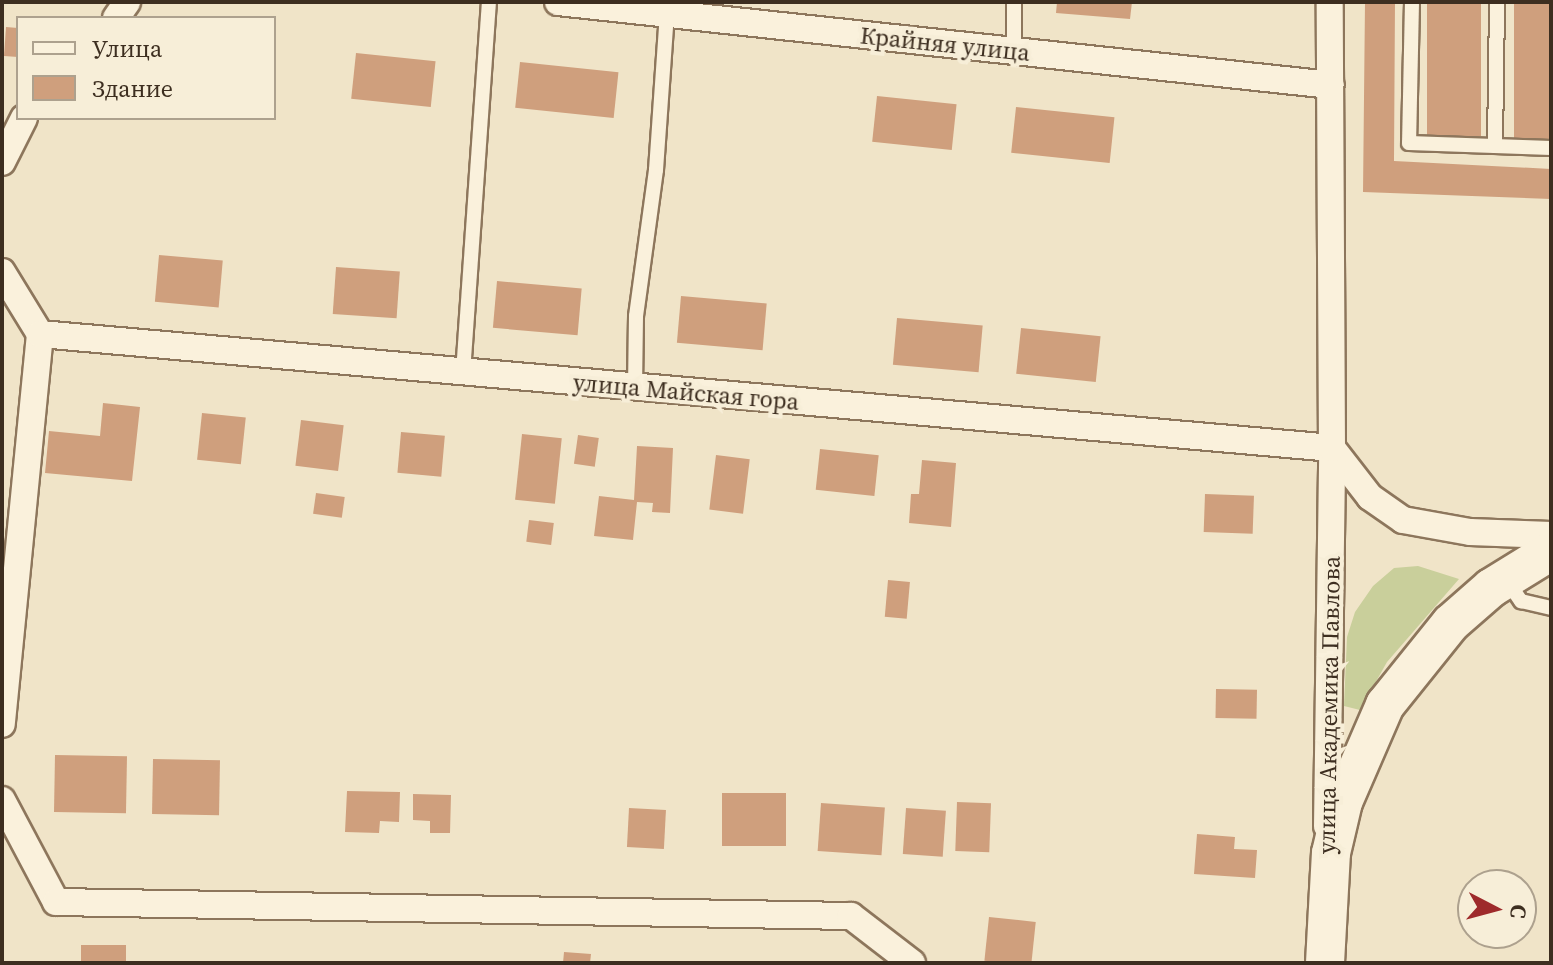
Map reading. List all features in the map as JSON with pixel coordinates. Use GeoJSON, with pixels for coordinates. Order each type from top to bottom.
{"type":"FeatureCollection","features":[{"type":"Feature","properties":{"kind":"street","name":"Крайняя улица"},"geometry":{"type":"LineString","coordinates":[[558,2],[673,10],[1331,85]]}},
{"type":"Feature","properties":{"kind":"street","name":"улица Академика Павлова"},"geometry":{"type":"LineString","coordinates":[[1325,963],[1332,448],[1330,2]]}},
{"type":"Feature","properties":{"kind":"street"},"geometry":{"type":"LineString","coordinates":[[2,162],[23,120]]}},
{"type":"Feature","properties":{"kind":"street"},"geometry":{"type":"LineString","coordinates":[[2,272],[40,334],[2,724]]}},
{"type":"Feature","properties":{"kind":"street","name":"улица Майская гора"},"geometry":{"type":"LineString","coordinates":[[40,334],[1332,448]]}},
{"type":"Feature","properties":{"kind":"street"},"geometry":{"type":"LineString","coordinates":[[1332,448],[1370,497],[1403,520],[1470,532],[1551,535]]}},
{"type":"Feature","properties":{"kind":"street"},"geometry":{"type":"LineString","coordinates":[[1326,906],[1343,802],[1385,705],[1451,623],[1506,579],[1551,551]]}},
{"type":"Feature","properties":{"kind":"street"},"geometry":{"type":"LineString","coordinates":[[2,800],[56,902],[851,916],[912,963]]}},
{"type":"Feature","properties":{"kind":"lane"},"geometry":{"type":"LineString","coordinates":[[463,373],[489,2]]}},
{"type":"Feature","properties":{"kind":"lane"},"geometry":{"type":"LineString","coordinates":[[1014,2],[1014,51]]}},
{"type":"Feature","properties":{"kind":"lane"},"geometry":{"type":"LineString","coordinates":[[1412,2],[1409,143],[1551,148]]}},
{"type":"Feature","properties":{"kind":"lane"},"geometry":{"type":"LineString","coordinates":[[1495,146],[1497,2]]}},
{"type":"Feature","properties":{"kind":"lane"},"geometry":{"type":"LineString","coordinates":[[635,388],[636,316],[673,10]]}},
{"type":"Feature","properties":{"kind":"lane"},"geometry":{"type":"LineString","coordinates":[[1506,579],[1521,601],[1551,608]]}},
{"type":"Feature","properties":{"kind":"green space"},"geometry":{"type":"Polygon","coordinates":[[[1418,566],[1459,579],[1387,662],[1360,710],[1344,706],[1347,637],[1355,612],[1373,586],[1394,568],[1418,566]]]}},
{"type":"Feature","properties":{"kind":"building"},"geometry":{"type":"Polygon","coordinates":[[[1057,2],[1132,2],[1130,19],[1056,13],[1057,2]]]}},
{"type":"Feature","properties":{"kind":"building"},"geometry":{"type":"Polygon","coordinates":[[[1365,2],[1395,2],[1394,161],[1551,169],[1551,199],[1363,192],[1365,2]]]}},
{"type":"Feature","properties":{"kind":"building"},"geometry":{"type":"Polygon","coordinates":[[[1427,2],[1481,2],[1481,136],[1427,136],[1427,2]]]}},
{"type":"Feature","properties":{"kind":"building"},"geometry":{"type":"Polygon","coordinates":[[[1514,2],[1551,2],[1551,139],[1514,139],[1514,2]]]}},
{"type":"Feature","properties":{"kind":"building"},"geometry":{"type":"Polygon","coordinates":[[[6,27],[16,28],[16,57],[4,56],[6,27]]]}},
{"type":"Feature","properties":{"kind":"building"},"geometry":{"type":"Polygon","coordinates":[[[356,53],[436,61],[431,107],[351,99],[356,53]]]}},
{"type":"Feature","properties":{"kind":"building"},"geometry":{"type":"Polygon","coordinates":[[[520,62],[618,72],[614,118],[515,108],[520,62]]]}},
{"type":"Feature","properties":{"kind":"building"},"geometry":{"type":"Polygon","coordinates":[[[877,96],[957,104],[952,150],[872,142],[877,96]]]}},
{"type":"Feature","properties":{"kind":"building"},"geometry":{"type":"Polygon","coordinates":[[[1016,107],[1114,117],[1110,163],[1011,153],[1016,107]]]}},
{"type":"Feature","properties":{"kind":"building"},"geometry":{"type":"Polygon","coordinates":[[[159,255],[223,261],[219,307],[155,302],[159,255]]]}},
{"type":"Feature","properties":{"kind":"building"},"geometry":{"type":"Polygon","coordinates":[[[336,267],[400,271],[397,318],[333,314],[336,267]]]}},
{"type":"Feature","properties":{"kind":"building"},"geometry":{"type":"Polygon","coordinates":[[[497,281],[582,288],[578,335],[493,328],[497,281]]]}},
{"type":"Feature","properties":{"kind":"building"},"geometry":{"type":"Polygon","coordinates":[[[681,296],[767,303],[763,350],[677,343],[681,296]]]}},
{"type":"Feature","properties":{"kind":"building"},"geometry":{"type":"Polygon","coordinates":[[[897,318],[983,325],[979,372],[893,365],[897,318]]]}},
{"type":"Feature","properties":{"kind":"building"},"geometry":{"type":"Polygon","coordinates":[[[1021,328],[1101,336],[1096,382],[1016,374],[1021,328]]]}},
{"type":"Feature","properties":{"kind":"building"},"geometry":{"type":"Polygon","coordinates":[[[103,403],[140,407],[132,481],[45,473],[49,431],[100,436],[103,403]]]}},
{"type":"Feature","properties":{"kind":"building"},"geometry":{"type":"Polygon","coordinates":[[[202,413],[246,418],[241,464],[197,460],[202,413]]]}},
{"type":"Feature","properties":{"kind":"building"},"geometry":{"type":"Polygon","coordinates":[[[301,420],[344,425],[338,471],[295,466],[301,420]]]}},
{"type":"Feature","properties":{"kind":"building"},"geometry":{"type":"Polygon","coordinates":[[[401,432],[445,436],[441,477],[397,473],[401,432]]]}},
{"type":"Feature","properties":{"kind":"building"},"geometry":{"type":"Polygon","coordinates":[[[522,434],[562,438],[555,504],[515,500],[522,434]]]}},
{"type":"Feature","properties":{"kind":"building"},"geometry":{"type":"Polygon","coordinates":[[[578,435],[599,438],[595,467],[574,464],[578,435]]]}},
{"type":"Feature","properties":{"kind":"building"},"geometry":{"type":"Polygon","coordinates":[[[637,446],[673,448],[670,513],[652,512],[653,503],[637,502],[633,540],[594,536],[599,496],[634,500],[637,446]]]}},
{"type":"Feature","properties":{"kind":"building"},"geometry":{"type":"Polygon","coordinates":[[[820,449],[879,455],[874,496],[816,490],[820,449]]]}},
{"type":"Feature","properties":{"kind":"building"},"geometry":{"type":"Polygon","coordinates":[[[716,455],[750,459],[743,514],[709,510],[716,455]]]}},
{"type":"Feature","properties":{"kind":"building"},"geometry":{"type":"Polygon","coordinates":[[[922,460],[956,463],[951,527],[909,523],[911,494],[919,494],[922,460]]]}},
{"type":"Feature","properties":{"kind":"building"},"geometry":{"type":"Polygon","coordinates":[[[316,493],[345,497],[342,518],[313,514],[316,493]]]}},
{"type":"Feature","properties":{"kind":"building"},"geometry":{"type":"Polygon","coordinates":[[[1205,494],[1254,496],[1253,534],[1204,532],[1205,494]]]}},
{"type":"Feature","properties":{"kind":"building"},"geometry":{"type":"Polygon","coordinates":[[[529,520],[554,523],[551,545],[526,542],[529,520]]]}},
{"type":"Feature","properties":{"kind":"building"},"geometry":{"type":"Polygon","coordinates":[[[888,580],[910,582],[907,619],[885,617],[888,580]]]}},
{"type":"Feature","properties":{"kind":"building"},"geometry":{"type":"Polygon","coordinates":[[[1216,689],[1257,690],[1256,719],[1215,718],[1216,689]]]}},
{"type":"Feature","properties":{"kind":"building"},"geometry":{"type":"Polygon","coordinates":[[[55,755],[127,756],[126,813],[54,812],[55,755]]]}},
{"type":"Feature","properties":{"kind":"building"},"geometry":{"type":"Polygon","coordinates":[[[153,759],[220,760],[219,815],[152,814],[153,759]]]}},
{"type":"Feature","properties":{"kind":"building"},"geometry":{"type":"Polygon","coordinates":[[[347,791],[400,792],[399,822],[380,821],[379,833],[345,832],[347,791]]]}},
{"type":"Feature","properties":{"kind":"building"},"geometry":{"type":"Polygon","coordinates":[[[722,793],[786,793],[786,846],[722,846],[722,793]]]}},
{"type":"Feature","properties":{"kind":"building"},"geometry":{"type":"Polygon","coordinates":[[[413,794],[451,795],[450,833],[430,833],[430,821],[413,820],[413,794]]]}},
{"type":"Feature","properties":{"kind":"building"},"geometry":{"type":"Polygon","coordinates":[[[957,802],[991,803],[989,852],[955,851],[957,802]]]}},
{"type":"Feature","properties":{"kind":"building"},"geometry":{"type":"Polygon","coordinates":[[[821,803],[885,807],[881,855],[818,851],[821,803]]]}},
{"type":"Feature","properties":{"kind":"building"},"geometry":{"type":"Polygon","coordinates":[[[629,808],[666,810],[664,849],[627,847],[629,808]]]}},
{"type":"Feature","properties":{"kind":"building"},"geometry":{"type":"Polygon","coordinates":[[[906,808],[946,811],[943,857],[903,854],[906,808]]]}},
{"type":"Feature","properties":{"kind":"building"},"geometry":{"type":"Polygon","coordinates":[[[1197,834],[1235,837],[1234,849],[1257,850],[1255,878],[1194,874],[1197,834]]]}},
{"type":"Feature","properties":{"kind":"building"},"geometry":{"type":"Polygon","coordinates":[[[989,917],[1036,922],[1031,963],[984,961],[989,917]]]}},
{"type":"Feature","properties":{"kind":"building"},"geometry":{"type":"Polygon","coordinates":[[[81,945],[126,945],[126,963],[81,963],[81,945]]]}},
{"type":"Feature","properties":{"kind":"building"},"geometry":{"type":"Polygon","coordinates":[[[564,952],[591,954],[590,963],[563,963],[564,952]]]}}]}
